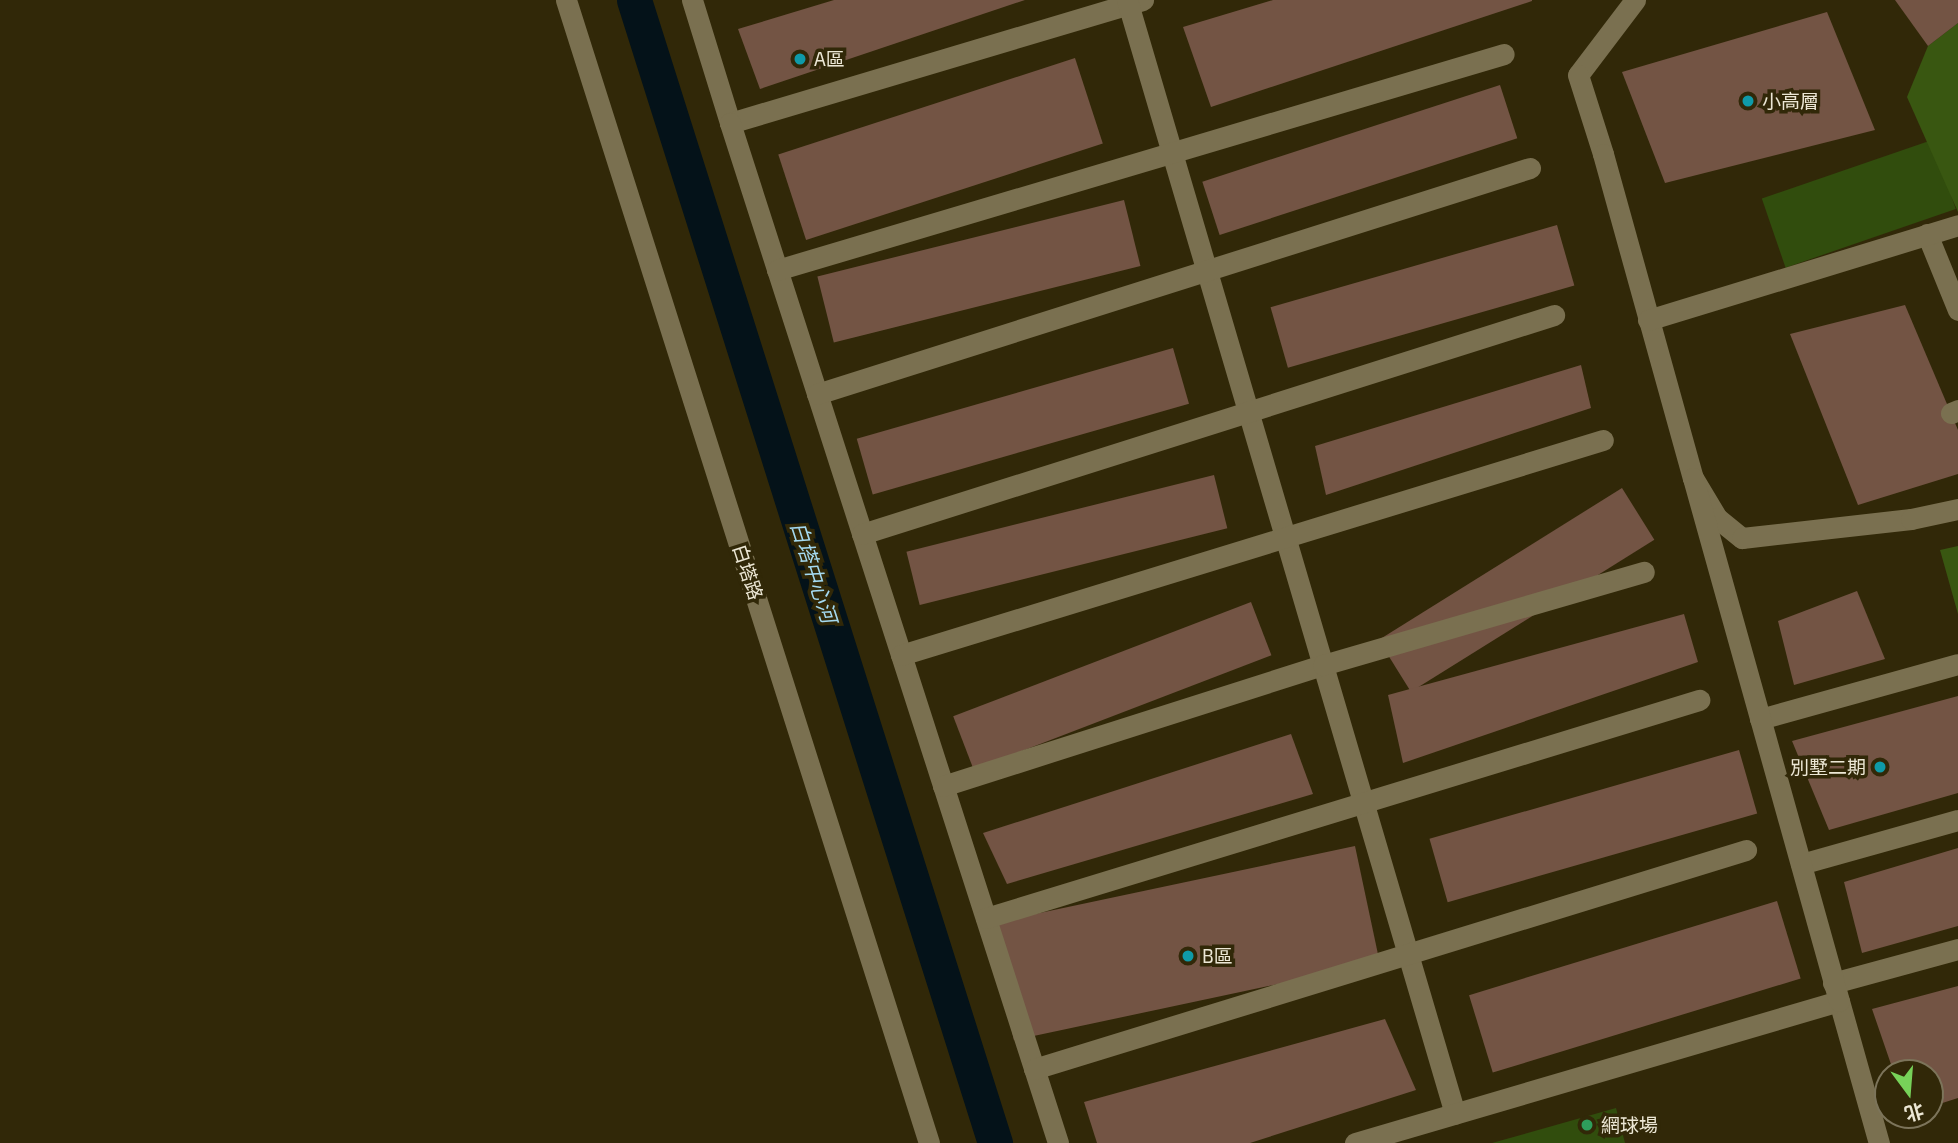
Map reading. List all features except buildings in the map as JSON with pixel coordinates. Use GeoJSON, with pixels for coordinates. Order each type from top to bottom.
{"type":"FeatureCollection","features":[{"type":"Feature","properties":{"kind":"street","name":"白塔路"},"geometry":{"type":"LineString","coordinates":[[566,0],[929,1143]]}},
{"type":"Feature","properties":{"kind":"street"},"geometry":{"type":"LineString","coordinates":[[692,0],[1058,1143]]}},
{"type":"Feature","properties":{"kind":"street"},"geometry":{"type":"LineString","coordinates":[[1635,0],[1578,75],[1604,154],[1879,1143]]}},
{"type":"Feature","properties":{"kind":"street"},"geometry":{"type":"LineString","coordinates":[[730,123],[1133,1],[1172,153],[1455,1114]]}},
{"type":"Feature","properties":{"kind":"street"},"geometry":{"type":"LineString","coordinates":[[778,270],[1504,54]]}},
{"type":"Feature","properties":{"kind":"street"},"geometry":{"type":"LineString","coordinates":[[817,394],[1530,169]]}},
{"type":"Feature","properties":{"kind":"street"},"geometry":{"type":"LineString","coordinates":[[1648,320],[1958,225]]}},
{"type":"Feature","properties":{"kind":"street"},"geometry":{"type":"LineString","coordinates":[[1927,234],[1958,310]]}},
{"type":"Feature","properties":{"kind":"street"},"geometry":{"type":"LineString","coordinates":[[862,534],[1554,315]]}},
{"type":"Feature","properties":{"kind":"street"},"geometry":{"type":"LineString","coordinates":[[901,655],[1603,440]]}},
{"type":"Feature","properties":{"kind":"street"},"geometry":{"type":"LineString","coordinates":[[1693,478],[1717,519],[1742,538],[1898,521],[1958,509]]}},
{"type":"Feature","properties":{"kind":"street"},"geometry":{"type":"LineString","coordinates":[[943,786],[1323,665],[1644,572]]}},
{"type":"Feature","properties":{"kind":"street"},"geometry":{"type":"LineString","coordinates":[[1760,719],[1958,664]]}},
{"type":"Feature","properties":{"kind":"street"},"geometry":{"type":"LineString","coordinates":[[986,918],[1699,700]]}},
{"type":"Feature","properties":{"kind":"street"},"geometry":{"type":"LineString","coordinates":[[1801,864],[1958,820]]}},
{"type":"Feature","properties":{"kind":"street"},"geometry":{"type":"LineString","coordinates":[[1034,1069],[1746,850]]}},
{"type":"Feature","properties":{"kind":"street"},"geometry":{"type":"LineString","coordinates":[[1355,1143],[1455,1114],[1836,992],[1958,949]]}},
{"type":"Feature","properties":{"kind":"green space"},"geometry":{"type":"Polygon","coordinates":[[[1958,23],[1958,212],[1907,97],[1928,46],[1958,23]]]}},
{"type":"Feature","properties":{"kind":"green space"},"geometry":{"type":"Polygon","coordinates":[[[1932,140],[1956,209],[1786,268],[1762,199],[1932,140]]]}},
{"type":"Feature","properties":{"kind":"green space"},"geometry":{"type":"Polygon","coordinates":[[[1958,546],[1958,614],[1940,550],[1958,546]]]}},
{"type":"Feature","properties":{"kind":"green space","name":"網球場"},"geometry":{"type":"Polygon","coordinates":[[[1616,1108],[1625,1143],[1492,1143],[1616,1108]]]}},
{"type":"Feature","properties":{"kind":"waterway","name":"白塔中心河"},"geometry":{"type":"LineString","coordinates":[[634,0],[995,1143]]}},
{"type":"Feature","properties":{"kind":"place","name":"A區"},"geometry":{"type":"Point","coordinates":[800,59]}},
{"type":"Feature","properties":{"kind":"place","name":"小高層"},"geometry":{"type":"Point","coordinates":[1748,101]}},
{"type":"Feature","properties":{"kind":"place","name":"別墅二期"},"geometry":{"type":"Point","coordinates":[1880,767]}},
{"type":"Feature","properties":{"kind":"place","name":"B區"},"geometry":{"type":"Point","coordinates":[1188,956]}},
{"type":"Feature","properties":{"kind":"place","name":"網球場"},"geometry":{"type":"Point","coordinates":[1587,1125]}}]}
